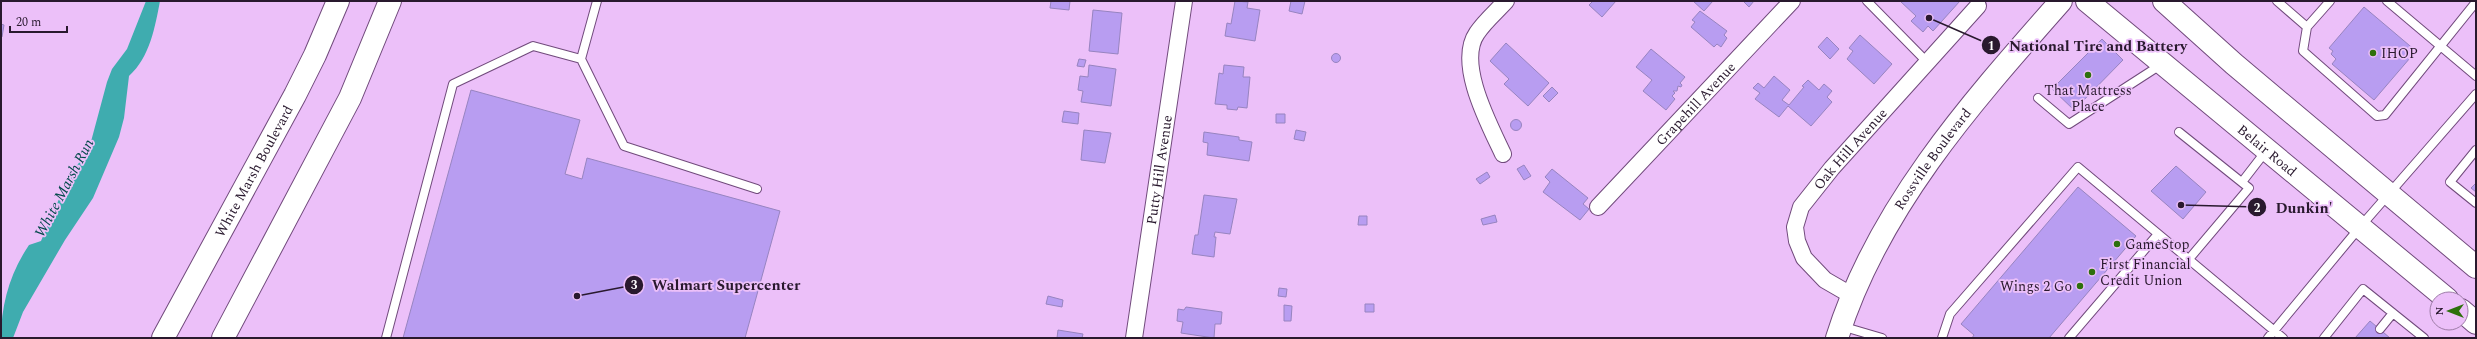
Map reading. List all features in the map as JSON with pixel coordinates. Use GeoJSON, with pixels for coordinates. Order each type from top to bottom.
{"type":"FeatureCollection","features":[{"type":"Feature","properties":{"kind":"main road","name":"White Marsh Boulevard"},"geometry":{"type":"LineString","coordinates":[[163,338],[316,55],[338,1]]}},
{"type":"Feature","properties":{"kind":"main road"},"geometry":{"type":"LineString","coordinates":[[223,338],[350,98],[390,1]]}},
{"type":"Feature","properties":{"kind":"main road","name":"Rossville Boulevard"},"geometry":{"type":"LineString","coordinates":[[1839,332],[1851,295],[1890,220],[1927,162],[2023,44],[2061,1]]}},
{"type":"Feature","properties":{"kind":"main road","name":"Belair Road"},"geometry":{"type":"LineString","coordinates":[[2087,1],[2437,291]]}},
{"type":"Feature","properties":{"kind":"main road"},"geometry":{"type":"LineString","coordinates":[[2164,1],[2234,64],[2390,193],[2476,267]]}},
{"type":"Feature","properties":{"kind":"street","name":"Putty Hill Avenue"},"geometry":{"type":"LineString","coordinates":[[1134,338],[1159,161],[1184,1]]}},
{"type":"Feature","properties":{"kind":"street"},"geometry":{"type":"LineString","coordinates":[[1503,154],[1489,124],[1469,63],[1470,51],[1477,33],[1506,1]]}},
{"type":"Feature","properties":{"kind":"street","name":"Grapehill Avenue"},"geometry":{"type":"LineString","coordinates":[[1598,207],[1792,1]]}},
{"type":"Feature","properties":{"kind":"street","name":"Oak Hill Avenue"},"geometry":{"type":"LineString","coordinates":[[1851,295],[1825,280],[1804,258],[1797,241],[1795,227],[1801,207],[1832,168],[1978,6]]}},
{"type":"Feature","properties":{"kind":"lane"},"geometry":{"type":"LineString","coordinates":[[597,1],[581,58],[624,146],[757,189]]}},
{"type":"Feature","properties":{"kind":"lane"},"geometry":{"type":"LineString","coordinates":[[1866,1],[1927,62]]}},
{"type":"Feature","properties":{"kind":"lane"},"geometry":{"type":"LineString","coordinates":[[2277,1],[2307,27]]}},
{"type":"Feature","properties":{"kind":"lane"},"geometry":{"type":"LineString","coordinates":[[2330,1],[2307,27],[2303,51],[2377,116],[2385,115],[2442,47],[2476,2]]}},
{"type":"Feature","properties":{"kind":"lane"},"geometry":{"type":"LineString","coordinates":[[2386,1],[2476,76]]}},
{"type":"Feature","properties":{"kind":"lane"},"geometry":{"type":"LineString","coordinates":[[386,338],[453,84],[533,46],[581,58]]}},
{"type":"Feature","properties":{"kind":"lane"},"geometry":{"type":"LineString","coordinates":[[2038,98],[2069,124],[2163,64]]}},
{"type":"Feature","properties":{"kind":"lane"},"geometry":{"type":"LineString","coordinates":[[2268,338],[2360,227],[2476,94]]}},
{"type":"Feature","properties":{"kind":"lane"},"geometry":{"type":"LineString","coordinates":[[2179,132],[2249,188],[2188,260]]}},
{"type":"Feature","properties":{"kind":"lane"},"geometry":{"type":"LineString","coordinates":[[2242,182],[2266,150]]}},
{"type":"Feature","properties":{"kind":"lane"},"geometry":{"type":"LineString","coordinates":[[2476,150],[2450,182],[2476,203]]}},
{"type":"Feature","properties":{"kind":"lane"},"geometry":{"type":"LineString","coordinates":[[1942,338],[1950,314],[2078,167],[2283,338]]}},
{"type":"Feature","properties":{"kind":"lane"},"geometry":{"type":"LineString","coordinates":[[2069,338],[2158,234]]}},
{"type":"Feature","properties":{"kind":"lane"},"geometry":{"type":"LineString","coordinates":[[2324,338],[2363,289],[2424,338]]}},
{"type":"Feature","properties":{"kind":"lane"},"geometry":{"type":"LineString","coordinates":[[2380,329],[2393,313]]}},
{"type":"Feature","properties":{"kind":"lane"},"geometry":{"type":"LineString","coordinates":[[1839,332],[1882,338]]}},
{"type":"Feature","properties":{"kind":"shaded area","name":"White Marsh Run"},"geometry":{"type":"Polygon","coordinates":[[[146,1],[160,1],[154,31],[142,60],[129,76],[124,118],[119,137],[93,198],[65,240],[23,312],[13,338],[1,338],[1,326],[5,301],[12,278],[29,245],[41,241],[59,199],[78,164],[89,149],[107,82],[112,69],[127,49],[146,1]]]}},
{"type":"Feature","properties":{"kind":"building"},"geometry":{"type":"Polygon","coordinates":[[[1051,1],[1070,1],[1069,10],[1050,8],[1051,1]]]}},
{"type":"Feature","properties":{"kind":"building"},"geometry":{"type":"Polygon","coordinates":[[[1235,1],[1248,2],[1247,8],[1260,10],[1255,41],[1225,36],[1227,23],[1231,24],[1235,1]]]}},
{"type":"Feature","properties":{"kind":"building"},"geometry":{"type":"Polygon","coordinates":[[[1291,1],[1305,1],[1302,14],[1289,11],[1291,1]]]}},
{"type":"Feature","properties":{"kind":"building"},"geometry":{"type":"Polygon","coordinates":[[[1593,1],[1616,1],[1602,17],[1589,5],[1593,1]]]}},
{"type":"Feature","properties":{"kind":"building"},"geometry":{"type":"Polygon","coordinates":[[[1693,1],[1713,1],[1704,11],[1693,1]]]}},
{"type":"Feature","properties":{"kind":"building"},"geometry":{"type":"Polygon","coordinates":[[[1743,1],[1754,1],[1749,7],[1743,1]]]}},
{"type":"Feature","properties":{"kind":"building"},"geometry":{"type":"Polygon","coordinates":[[[1900,1],[1960,1],[1933,31],[1928,26],[1923,32],[1911,21],[1916,16],[1900,1]]]}},
{"type":"Feature","properties":{"kind":"building","name":"IHOP"},"geometry":{"type":"Polygon","coordinates":[[[2364,7],[2416,51],[2374,100],[2332,64],[2336,59],[2331,54],[2333,51],[2329,48],[2364,7]]]}},
{"type":"Feature","properties":{"kind":"building"},"geometry":{"type":"Polygon","coordinates":[[[1093,10],[1122,13],[1118,54],[1089,51],[1093,10]]]}},
{"type":"Feature","properties":{"kind":"building"},"geometry":{"type":"Polygon","coordinates":[[[1700,11],[1727,31],[1724,35],[1727,38],[1721,47],[1717,44],[1714,47],[1691,27],[1695,22],[1692,20],[1700,11]]]}},
{"type":"Feature","properties":{"kind":"building"},"geometry":{"type":"Polygon","coordinates":[[[1,24],[4,25],[2,37],[1,37],[1,24]]]}},
{"type":"Feature","properties":{"kind":"building"},"geometry":{"type":"Polygon","coordinates":[[[1860,35],[1892,64],[1874,84],[1847,59],[1853,51],[1849,48],[1860,35]]]}},
{"type":"Feature","properties":{"kind":"building"},"geometry":{"type":"Polygon","coordinates":[[[1827,37],[1839,49],[1830,59],[1818,47],[1827,37]]]}},
{"type":"Feature","properties":{"kind":"building","name":"That Mattress Place"},"geometry":{"type":"Polygon","coordinates":[[[2102,39],[2123,60],[2074,110],[2052,89],[2102,39]]]}},
{"type":"Feature","properties":{"kind":"building"},"geometry":{"type":"Polygon","coordinates":[[[1506,43],[1549,83],[1528,106],[1504,84],[1509,79],[1490,61],[1506,43]]]}},
{"type":"Feature","properties":{"kind":"building"},"geometry":{"type":"Polygon","coordinates":[[[1651,49],[1685,77],[1680,83],[1682,85],[1681,87],[1678,86],[1677,91],[1673,91],[1675,93],[1672,96],[1675,99],[1666,110],[1643,91],[1652,80],[1636,67],[1651,49]]]}},
{"type":"Feature","properties":{"kind":"building"},"geometry":{"type":"Polygon","coordinates":[[[1336,53],[1341,58],[1336,63],[1331,58],[1336,53]]]}},
{"type":"Feature","properties":{"kind":"building"},"geometry":{"type":"Polygon","coordinates":[[[1079,59],[1086,60],[1084,67],[1077,66],[1079,59]]]}},
{"type":"Feature","properties":{"kind":"building"},"geometry":{"type":"Polygon","coordinates":[[[1089,65],[1116,69],[1111,106],[1081,102],[1083,91],[1078,90],[1080,76],[1088,77],[1089,65]]]}},
{"type":"Feature","properties":{"kind":"building"},"geometry":{"type":"Polygon","coordinates":[[[1224,65],[1244,67],[1243,77],[1250,77],[1247,108],[1238,107],[1237,110],[1227,109],[1227,105],[1215,104],[1219,73],[1223,74],[1224,65]]]}},
{"type":"Feature","properties":{"kind":"building"},"geometry":{"type":"Polygon","coordinates":[[[1774,76],[1790,90],[1782,100],[1789,105],[1808,80],[1819,90],[1824,84],[1832,91],[1827,97],[1832,102],[1811,126],[1788,106],[1779,117],[1755,99],[1760,93],[1753,88],[1758,83],[1764,88],[1774,76]]]}},
{"type":"Feature","properties":{"kind":"building"},"geometry":{"type":"Polygon","coordinates":[[[1552,87],[1558,93],[1549,102],[1543,96],[1552,87]]]}},
{"type":"Feature","properties":{"kind":"building"},"geometry":{"type":"Polygon","coordinates":[[[471,90],[580,120],[565,174],[582,179],[587,158],[780,211],[745,338],[403,338],[471,90]]]}},
{"type":"Feature","properties":{"kind":"building"},"geometry":{"type":"Polygon","coordinates":[[[1064,111],[1079,113],[1078,124],[1062,122],[1064,111]]]}},
{"type":"Feature","properties":{"kind":"building"},"geometry":{"type":"Polygon","coordinates":[[[1276,114],[1285,114],[1285,123],[1276,123],[1276,114]]]}},
{"type":"Feature","properties":{"kind":"building"},"geometry":{"type":"Polygon","coordinates":[[[1514,120],[1518,120],[1520,121],[1520,129],[1514,130],[1511,127],[1511,123],[1514,120]]]}},
{"type":"Feature","properties":{"kind":"building"},"geometry":{"type":"Polygon","coordinates":[[[1084,130],[1111,133],[1105,163],[1081,160],[1084,130]]]}},
{"type":"Feature","properties":{"kind":"building"},"geometry":{"type":"Polygon","coordinates":[[[1296,130],[1306,132],[1304,141],[1294,139],[1296,130]]]}},
{"type":"Feature","properties":{"kind":"building"},"geometry":{"type":"Polygon","coordinates":[[[1204,132],[1239,137],[1239,140],[1252,142],[1249,161],[1207,155],[1208,143],[1203,142],[1204,132]]]}},
{"type":"Feature","properties":{"kind":"building"},"geometry":{"type":"Polygon","coordinates":[[[1524,165],[1531,176],[1524,180],[1517,169],[1524,165]]]}},
{"type":"Feature","properties":{"kind":"building"},"geometry":{"type":"Polygon","coordinates":[[[2176,166],[2206,192],[2183,219],[2151,191],[2176,166]]]}},
{"type":"Feature","properties":{"kind":"building"},"geometry":{"type":"Polygon","coordinates":[[[1552,169],[1588,198],[1583,204],[1589,209],[1580,220],[1543,192],[1550,182],[1545,177],[1552,169]]]}},
{"type":"Feature","properties":{"kind":"building"},"geometry":{"type":"Polygon","coordinates":[[[1487,172],[1490,177],[1480,184],[1476,179],[1487,172]]]}},
{"type":"Feature","properties":{"kind":"building"},"geometry":{"type":"Polygon","coordinates":[[[2476,183],[2476,192],[2471,188],[2476,183]]]}},
{"type":"Feature","properties":{"kind":"building"},"geometry":{"type":"Polygon","coordinates":[[[2078,187],[2136,236],[2049,338],[1972,338],[1974,335],[1961,324],[2078,187]]]}},
{"type":"Feature","properties":{"kind":"building"},"geometry":{"type":"Polygon","coordinates":[[[1204,195],[1237,199],[1230,234],[1215,232],[1214,257],[1192,254],[1195,235],[1198,235],[1204,195]]]}},
{"type":"Feature","properties":{"kind":"building"},"geometry":{"type":"Polygon","coordinates":[[[1495,215],[1497,222],[1483,225],[1481,219],[1495,215]]]}},
{"type":"Feature","properties":{"kind":"building"},"geometry":{"type":"Polygon","coordinates":[[[1359,216],[1367,216],[1367,225],[1358,225],[1359,216]]]}},
{"type":"Feature","properties":{"kind":"building"},"geometry":{"type":"Polygon","coordinates":[[[1279,288],[1287,289],[1286,297],[1278,296],[1279,288]]]}},
{"type":"Feature","properties":{"kind":"building"},"geometry":{"type":"Polygon","coordinates":[[[1048,296],[1063,300],[1062,307],[1046,304],[1048,296]]]}},
{"type":"Feature","properties":{"kind":"building"},"geometry":{"type":"Polygon","coordinates":[[[1365,304],[1374,304],[1374,312],[1365,312],[1365,304]]]}},
{"type":"Feature","properties":{"kind":"building"},"geometry":{"type":"Polygon","coordinates":[[[1284,305],[1292,306],[1291,321],[1284,321],[1284,305]]]}},
{"type":"Feature","properties":{"kind":"building"},"geometry":{"type":"Polygon","coordinates":[[[1186,307],[1222,312],[1221,324],[1215,324],[1214,338],[1181,333],[1183,322],[1177,321],[1178,309],[1184,310],[1186,307]]]}},
{"type":"Feature","properties":{"kind":"building"},"geometry":{"type":"Polygon","coordinates":[[[2370,321],[2390,338],[2355,338],[2370,321]]]}},
{"type":"Feature","properties":{"kind":"building"},"geometry":{"type":"Polygon","coordinates":[[[1058,330],[1083,334],[1082,338],[1057,338],[1058,330]]]}},
{"type":"Feature","properties":{"kind":"place","name":"National Tire and Battery"},"geometry":{"type":"Point","coordinates":[1929,18]}},
{"type":"Feature","properties":{"kind":"place","name":"IHOP"},"geometry":{"type":"Point","coordinates":[2373,53]}},
{"type":"Feature","properties":{"kind":"place","name":"That Mattress Place"},"geometry":{"type":"Point","coordinates":[2088,75]}},
{"type":"Feature","properties":{"kind":"place","name":"Dunkin'"},"geometry":{"type":"Point","coordinates":[2181,205]}},
{"type":"Feature","properties":{"kind":"place","name":"GameStop"},"geometry":{"type":"Point","coordinates":[2117,244]}},
{"type":"Feature","properties":{"kind":"place","name":"First Financial Credit Union"},"geometry":{"type":"Point","coordinates":[2092,272]}},
{"type":"Feature","properties":{"kind":"place","name":"Wings 2 Go"},"geometry":{"type":"Point","coordinates":[2080,286]}},
{"type":"Feature","properties":{"kind":"place","name":"Walmart Supercenter"},"geometry":{"type":"Point","coordinates":[577,296]}}]}
